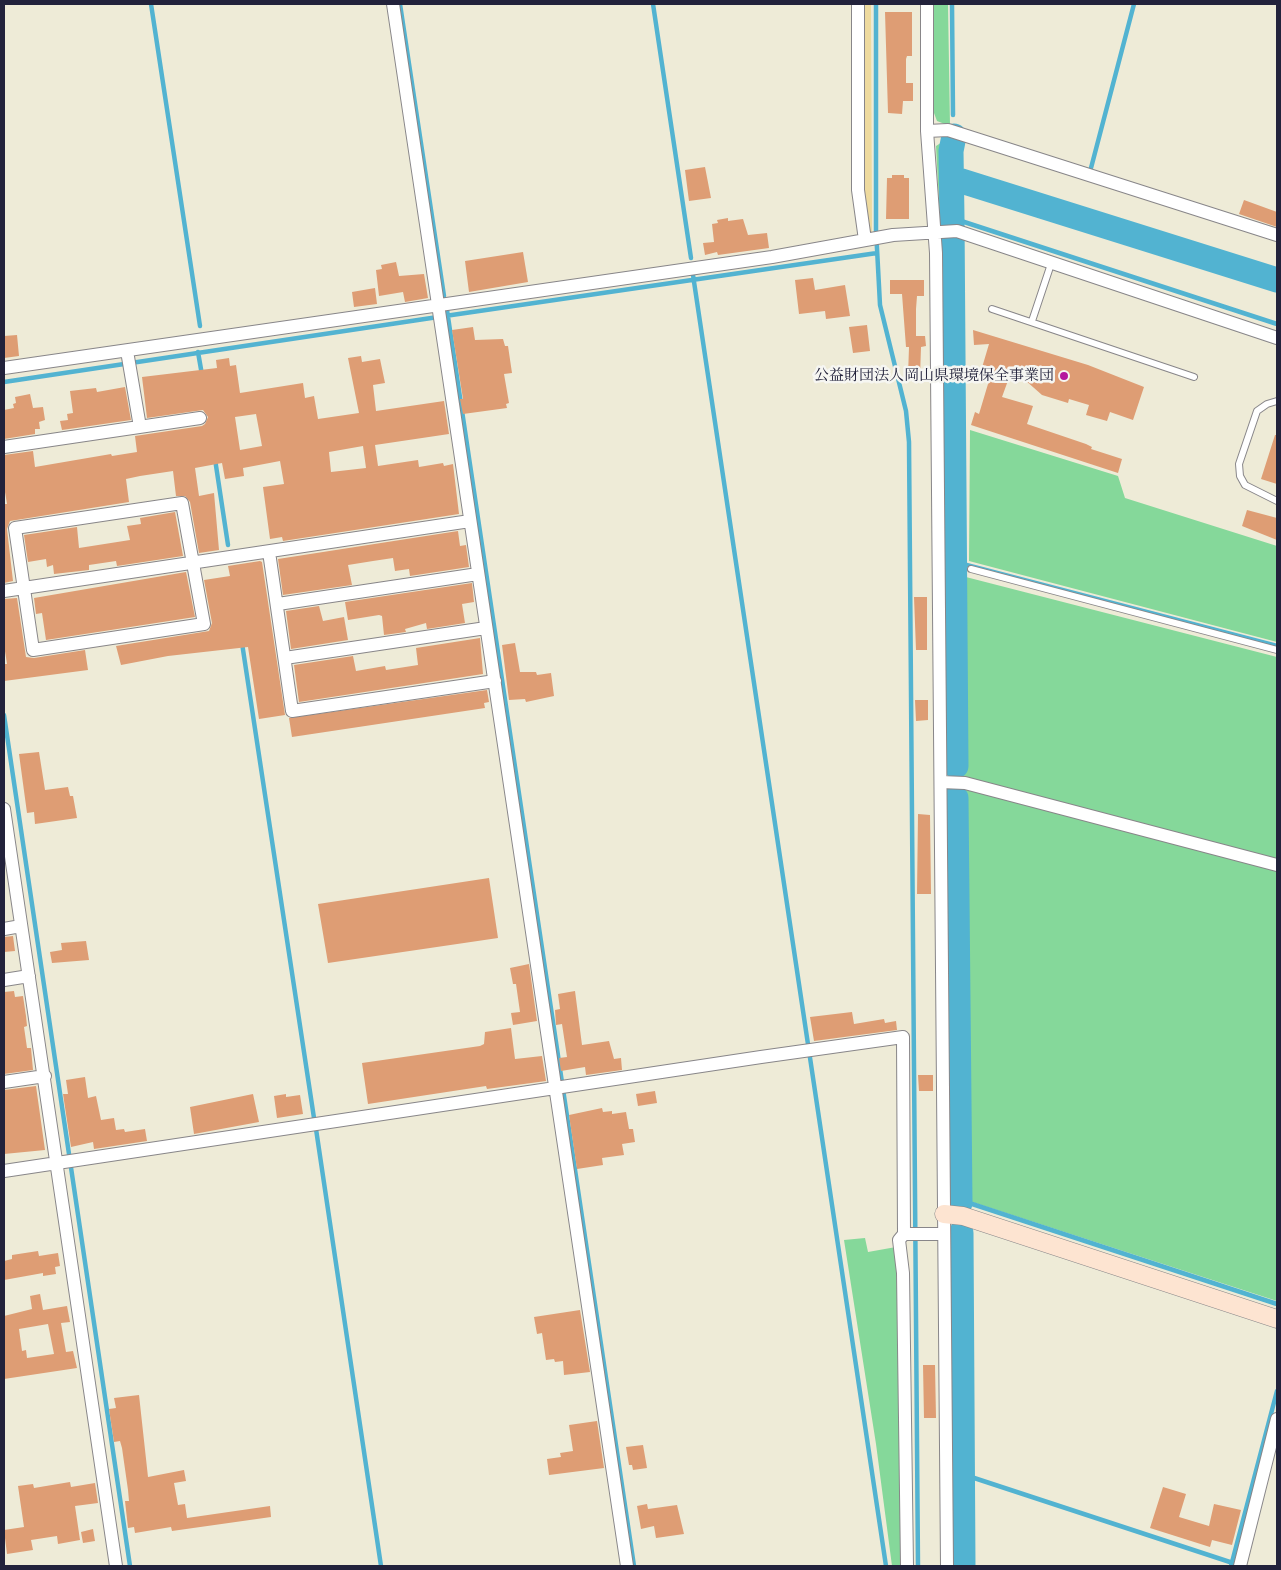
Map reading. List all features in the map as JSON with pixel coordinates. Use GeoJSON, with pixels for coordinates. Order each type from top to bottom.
{"type":"FeatureCollection","features":[{"type":"Feature","properties":{"kind":"street"},"geometry":{"type":"LineString","coordinates":[[393,4],[486,628],[542,988],[561,1087],[627,1566]]}},
{"type":"Feature","properties":{"kind":"street"},"geometry":{"type":"LineString","coordinates":[[858,4],[858,190],[873,238]]}},
{"type":"Feature","properties":{"kind":"street"},"geometry":{"type":"LineString","coordinates":[[927,4],[927,131],[939,232],[936,253],[947,1566]]}},
{"type":"Feature","properties":{"kind":"street"},"geometry":{"type":"LineString","coordinates":[[927,131],[948,130],[1277,235]]}},
{"type":"Feature","properties":{"kind":"street"},"geometry":{"type":"LineString","coordinates":[[4,368],[129,359],[439,313],[772,257],[873,238],[958,231],[1051,264],[1277,338]]}},
{"type":"Feature","properties":{"kind":"street"},"geometry":{"type":"LineString","coordinates":[[129,359],[140,427]]}},
{"type":"Feature","properties":{"kind":"street"},"geometry":{"type":"LineString","coordinates":[[4,447],[200,418]]}},
{"type":"Feature","properties":{"kind":"street"},"geometry":{"type":"LineString","coordinates":[[182,503],[193,564],[204,624],[33,650],[14,528],[182,503]]}},
{"type":"Feature","properties":{"kind":"street"},"geometry":{"type":"LineString","coordinates":[[4,591],[470,521]]}},
{"type":"Feature","properties":{"kind":"street"},"geometry":{"type":"LineString","coordinates":[[269,552],[292,711],[495,681]]}},
{"type":"Feature","properties":{"kind":"street"},"geometry":{"type":"LineString","coordinates":[[278,604],[478,574]]}},
{"type":"Feature","properties":{"kind":"street"},"geometry":{"type":"LineString","coordinates":[[285,658],[486,628]]}},
{"type":"Feature","properties":{"kind":"street"},"geometry":{"type":"LineString","coordinates":[[941,782],[965,783],[1277,865]]}},
{"type":"Feature","properties":{"kind":"street"},"geometry":{"type":"LineString","coordinates":[[4,810],[45,1076],[66,1162],[116,1566]]}},
{"type":"Feature","properties":{"kind":"street"},"geometry":{"type":"LineString","coordinates":[[4,929],[22,926]]}},
{"type":"Feature","properties":{"kind":"street"},"geometry":{"type":"LineString","coordinates":[[4,980],[29,976]]}},
{"type":"Feature","properties":{"kind":"street"},"geometry":{"type":"LineString","coordinates":[[4,1171],[809,1050],[903,1038],[911,1234]]}},
{"type":"Feature","properties":{"kind":"street"},"geometry":{"type":"LineString","coordinates":[[4,1082],[45,1076]]}},
{"type":"Feature","properties":{"kind":"street"},"geometry":{"type":"LineString","coordinates":[[944,1214],[963,1216],[1277,1319]]}},
{"type":"Feature","properties":{"kind":"street"},"geometry":{"type":"LineString","coordinates":[[906,1566],[903,1273],[900,1240],[911,1234],[944,1234]]}},
{"type":"Feature","properties":{"kind":"street"},"geometry":{"type":"LineString","coordinates":[[1241,1564],[1277,1419]]}},
{"type":"Feature","properties":{"kind":"lane"},"geometry":{"type":"LineString","coordinates":[[1032,321],[1051,264]]}},
{"type":"Feature","properties":{"kind":"lane"},"geometry":{"type":"LineString","coordinates":[[992,309],[1194,376]]}},
{"type":"Feature","properties":{"kind":"lane"},"geometry":{"type":"LineString","coordinates":[[1277,400],[1257,411],[1239,464],[1240,476],[1245,485],[1277,501]]}},
{"type":"Feature","properties":{"kind":"lane"},"geometry":{"type":"LineString","coordinates":[[971,569],[1277,650]]}},
{"type":"Feature","properties":{"kind":"green space"},"geometry":{"type":"Polygon","coordinates":[[[933,4],[948,4],[950,126],[937,121],[934,113],[933,4]]]}},
{"type":"Feature","properties":{"kind":"green space"},"geometry":{"type":"Polygon","coordinates":[[[950,137],[944,147],[945,221],[940,221],[936,146],[950,137]]]}},
{"type":"Feature","properties":{"kind":"green space"},"geometry":{"type":"Polygon","coordinates":[[[970,430],[1118,476],[1125,498],[1277,546],[1277,642],[969,561],[970,430]]]}},
{"type":"Feature","properties":{"kind":"green space"},"geometry":{"type":"Polygon","coordinates":[[[962,576],[1277,657],[1277,859],[962,776],[962,576]]]}},
{"type":"Feature","properties":{"kind":"green space"},"geometry":{"type":"Polygon","coordinates":[[[964,788],[1277,870],[1277,1301],[966,1200],[964,788]]]}},
{"type":"Feature","properties":{"kind":"green space"},"geometry":{"type":"Polygon","coordinates":[[[865,1238],[868,1252],[896,1247],[903,1566],[892,1566],[876,1444],[844,1240],[865,1238]]]}},
{"type":"Feature","properties":{"kind":"sand"},"geometry":{"type":"Polygon","coordinates":[[[861,4],[871,4],[872,234],[867,234],[860,185],[861,4]]]}},
{"type":"Feature","properties":{"kind":"building"},"geometry":{"type":"Polygon","coordinates":[[[885,12],[912,12],[912,56],[907,56],[906,59],[906,83],[913,83],[913,101],[903,101],[902,114],[888,113],[885,12]]]}},
{"type":"Feature","properties":{"kind":"building"},"geometry":{"type":"Polygon","coordinates":[[[705,167],[711,198],[689,201],[685,170],[705,167]]]}},
{"type":"Feature","properties":{"kind":"building"},"geometry":{"type":"Polygon","coordinates":[[[892,175],[904,175],[904,178],[909,178],[909,219],[886,219],[887,178],[892,178],[892,175]]]}},
{"type":"Feature","properties":{"kind":"building"},"geometry":{"type":"Polygon","coordinates":[[[1244,200],[1277,212],[1277,227],[1239,214],[1244,200]]]}},
{"type":"Feature","properties":{"kind":"building"},"geometry":{"type":"Polygon","coordinates":[[[728,218],[728,221],[743,219],[748,235],[767,233],[769,248],[718,255],[717,252],[705,255],[703,243],[714,242],[712,224],[718,223],[717,220],[728,218]]]}},
{"type":"Feature","properties":{"kind":"building"},"geometry":{"type":"Polygon","coordinates":[[[523,252],[528,282],[469,292],[465,261],[523,252]]]}},
{"type":"Feature","properties":{"kind":"building"},"geometry":{"type":"Polygon","coordinates":[[[396,262],[399,276],[424,274],[428,298],[405,302],[403,292],[379,296],[376,270],[382,269],[381,265],[396,262]]]}},
{"type":"Feature","properties":{"kind":"building"},"geometry":{"type":"Polygon","coordinates":[[[813,278],[815,290],[845,285],[850,316],[826,319],[825,311],[799,314],[795,280],[813,278]]]}},
{"type":"Feature","properties":{"kind":"building"},"geometry":{"type":"Polygon","coordinates":[[[890,280],[924,280],[924,296],[917,296],[916,309],[916,336],[925,336],[926,346],[921,347],[920,377],[908,376],[909,347],[906,347],[902,294],[890,294],[890,280]]]}},
{"type":"Feature","properties":{"kind":"building"},"geometry":{"type":"Polygon","coordinates":[[[375,288],[377,304],[354,307],[352,292],[375,288]]]}},
{"type":"Feature","properties":{"kind":"building"},"geometry":{"type":"Polygon","coordinates":[[[867,325],[870,351],[853,353],[849,327],[867,325]]]}},
{"type":"Feature","properties":{"kind":"building"},"geometry":{"type":"Polygon","coordinates":[[[473,327],[475,340],[503,339],[505,346],[508,346],[512,373],[504,374],[509,403],[506,404],[507,408],[463,414],[460,399],[463,399],[452,330],[473,327]]]}},
{"type":"Feature","properties":{"kind":"building"},"geometry":{"type":"Polygon","coordinates":[[[973,330],[1088,365],[1144,387],[1133,420],[1110,412],[1107,421],[1086,415],[1089,405],[1069,399],[1068,403],[1042,395],[1025,380],[1010,375],[1002,397],[1033,406],[1027,424],[1086,444],[1092,447],[1091,449],[1122,459],[1118,473],[971,425],[975,412],[979,414],[991,374],[981,371],[989,344],[974,345],[973,330]]]}},
{"type":"Feature","properties":{"kind":"building"},"geometry":{"type":"Polygon","coordinates":[[[17,335],[19,356],[4,358],[4,336],[17,335]]]}},
{"type":"Feature","properties":{"kind":"building"},"geometry":{"type":"Polygon","coordinates":[[[361,356],[362,362],[380,359],[385,383],[373,385],[376,411],[444,401],[449,434],[375,445],[378,466],[418,460],[419,467],[443,463],[444,466],[453,464],[459,514],[283,541],[282,537],[270,539],[263,487],[284,484],[280,461],[243,468],[244,476],[225,479],[222,463],[195,468],[199,496],[214,493],[219,550],[199,553],[190,502],[185,496],[176,496],[173,471],[140,476],[126,479],[129,502],[10,521],[7,529],[13,581],[4,583],[4,504],[7,504],[4,486],[4,455],[33,451],[35,467],[111,454],[112,456],[137,452],[135,436],[202,426],[208,417],[203,410],[147,418],[142,377],[217,368],[216,360],[229,358],[230,366],[236,365],[240,393],[303,383],[305,398],[314,396],[318,419],[359,413],[348,358],[361,356]],[[256,414],[235,417],[240,450],[262,446],[256,414]],[[363,446],[329,452],[331,472],[366,468],[363,446]]]}},
{"type":"Feature","properties":{"kind":"building"},"geometry":{"type":"Polygon","coordinates":[[[125,387],[131,420],[62,430],[60,421],[68,420],[67,414],[73,413],[70,391],[96,388],[97,392],[125,387]]]}},
{"type":"Feature","properties":{"kind":"building"},"geometry":{"type":"Polygon","coordinates":[[[30,394],[33,408],[43,407],[45,420],[39,422],[40,429],[35,429],[35,434],[4,439],[4,410],[14,408],[13,404],[16,403],[15,397],[30,394]]]}},
{"type":"Feature","properties":{"kind":"building"},"geometry":{"type":"Polygon","coordinates":[[[1275,435],[1277,435],[1277,484],[1261,479],[1275,435]]]}},
{"type":"Feature","properties":{"kind":"building"},"geometry":{"type":"Polygon","coordinates":[[[1247,510],[1277,518],[1277,540],[1242,526],[1247,510]]]}},
{"type":"Feature","properties":{"kind":"building"},"geometry":{"type":"Polygon","coordinates":[[[175,512],[183,556],[117,566],[116,561],[89,565],[89,570],[54,574],[53,565],[47,567],[46,559],[28,562],[24,535],[77,527],[79,548],[130,540],[127,526],[141,524],[140,518],[175,512]]]}},
{"type":"Feature","properties":{"kind":"building"},"geometry":{"type":"Polygon","coordinates":[[[458,531],[460,546],[466,545],[469,567],[410,576],[409,569],[395,571],[393,558],[373,561],[348,565],[352,585],[283,595],[278,559],[458,531]]]}},
{"type":"Feature","properties":{"kind":"building"},"geometry":{"type":"Polygon","coordinates":[[[262,562],[285,715],[259,719],[248,647],[168,656],[121,665],[116,646],[209,631],[212,623],[204,580],[230,576],[228,566],[262,562]]]}},
{"type":"Feature","properties":{"kind":"building"},"geometry":{"type":"Polygon","coordinates":[[[186,572],[195,617],[46,640],[42,613],[36,614],[34,598],[186,572]]]}},
{"type":"Feature","properties":{"kind":"building"},"geometry":{"type":"Polygon","coordinates":[[[472,583],[474,602],[462,604],[465,623],[427,629],[426,623],[405,629],[406,632],[384,635],[382,616],[348,620],[345,602],[472,583]]]}},
{"type":"Feature","properties":{"kind":"building"},"geometry":{"type":"Polygon","coordinates":[[[914,597],[927,597],[927,650],[916,650],[914,597]]]}},
{"type":"Feature","properties":{"kind":"building"},"geometry":{"type":"Polygon","coordinates":[[[17,598],[26,657],[34,658],[85,650],[88,670],[4,681],[4,664],[7,664],[4,645],[4,599],[17,598]]]}},
{"type":"Feature","properties":{"kind":"building"},"geometry":{"type":"Polygon","coordinates":[[[319,606],[323,621],[344,617],[348,640],[291,649],[286,611],[319,606]]]}},
{"type":"Feature","properties":{"kind":"building"},"geometry":{"type":"Polygon","coordinates":[[[480,638],[483,674],[299,702],[294,665],[353,656],[356,671],[385,666],[386,670],[418,665],[416,648],[480,638]]]}},
{"type":"Feature","properties":{"kind":"building"},"geometry":{"type":"Polygon","coordinates":[[[515,643],[520,672],[536,672],[537,675],[551,673],[554,696],[526,702],[525,699],[509,700],[502,645],[515,643]]]}},
{"type":"Feature","properties":{"kind":"building"},"geometry":{"type":"Polygon","coordinates":[[[487,690],[489,702],[484,703],[485,708],[292,737],[289,718],[487,690]]]}},
{"type":"Feature","properties":{"kind":"building"},"geometry":{"type":"Polygon","coordinates":[[[915,700],[928,700],[928,720],[916,721],[915,700]]]}},
{"type":"Feature","properties":{"kind":"building"},"geometry":{"type":"Polygon","coordinates":[[[39,752],[45,790],[68,787],[70,796],[73,796],[77,818],[35,824],[34,812],[27,813],[19,754],[39,752]]]}},
{"type":"Feature","properties":{"kind":"building"},"geometry":{"type":"Polygon","coordinates":[[[918,814],[930,815],[931,894],[917,894],[918,814]]]}},
{"type":"Feature","properties":{"kind":"building"},"geometry":{"type":"Polygon","coordinates":[[[489,878],[498,938],[328,963],[318,904],[489,878]]]}},
{"type":"Feature","properties":{"kind":"building"},"geometry":{"type":"Polygon","coordinates":[[[13,936],[15,951],[4,952],[4,937],[13,936]]]}},
{"type":"Feature","properties":{"kind":"building"},"geometry":{"type":"Polygon","coordinates":[[[86,941],[89,960],[52,963],[50,952],[62,950],[61,943],[86,941]]]}},
{"type":"Feature","properties":{"kind":"building"},"geometry":{"type":"Polygon","coordinates":[[[529,964],[537,1021],[513,1025],[511,1013],[520,1012],[516,984],[513,984],[510,968],[529,964]]]}},
{"type":"Feature","properties":{"kind":"building"},"geometry":{"type":"Polygon","coordinates":[[[14,991],[15,997],[23,996],[27,1026],[24,1027],[27,1048],[31,1048],[33,1070],[4,1074],[4,992],[14,991]]]}},
{"type":"Feature","properties":{"kind":"building"},"geometry":{"type":"Polygon","coordinates":[[[575,991],[582,1045],[609,1041],[614,1059],[621,1058],[622,1070],[586,1075],[585,1067],[561,1071],[559,1058],[567,1057],[562,1024],[556,1025],[555,1010],[560,1009],[558,994],[575,991]]]}},
{"type":"Feature","properties":{"kind":"building"},"geometry":{"type":"Polygon","coordinates":[[[852,1012],[854,1024],[884,1019],[885,1023],[896,1021],[897,1030],[814,1041],[810,1017],[852,1012]]]}},
{"type":"Feature","properties":{"kind":"building"},"geometry":{"type":"Polygon","coordinates":[[[511,1028],[515,1059],[542,1056],[546,1081],[487,1089],[486,1086],[368,1104],[362,1063],[480,1046],[484,1044],[485,1032],[511,1028]]]}},
{"type":"Feature","properties":{"kind":"building"},"geometry":{"type":"Polygon","coordinates":[[[918,1075],[933,1075],[933,1091],[919,1091],[918,1075]]]}},
{"type":"Feature","properties":{"kind":"building"},"geometry":{"type":"Polygon","coordinates":[[[85,1077],[88,1098],[96,1096],[101,1120],[114,1118],[116,1130],[124,1129],[125,1132],[145,1129],[147,1141],[94,1149],[93,1142],[71,1147],[63,1094],[68,1094],[66,1080],[85,1077]]]}},
{"type":"Feature","properties":{"kind":"building"},"geometry":{"type":"Polygon","coordinates":[[[36,1086],[45,1150],[4,1154],[4,1090],[36,1086]]]}},
{"type":"Feature","properties":{"kind":"building"},"geometry":{"type":"Polygon","coordinates":[[[655,1091],[657,1103],[638,1106],[636,1094],[655,1091]]]}},
{"type":"Feature","properties":{"kind":"building"},"geometry":{"type":"Polygon","coordinates":[[[253,1094],[259,1122],[194,1134],[190,1107],[253,1094]]]}},
{"type":"Feature","properties":{"kind":"building"},"geometry":{"type":"Polygon","coordinates":[[[286,1094],[286,1097],[300,1095],[303,1114],[277,1118],[274,1096],[286,1094]]]}},
{"type":"Feature","properties":{"kind":"building"},"geometry":{"type":"Polygon","coordinates":[[[602,1108],[603,1112],[612,1111],[612,1114],[626,1112],[629,1129],[633,1129],[635,1142],[622,1144],[624,1155],[602,1158],[603,1165],[577,1169],[569,1115],[602,1108]]]}},
{"type":"Feature","properties":{"kind":"building"},"geometry":{"type":"Polygon","coordinates":[[[38,1251],[39,1256],[58,1253],[60,1266],[55,1267],[56,1274],[43,1276],[43,1273],[4,1280],[4,1261],[12,1259],[12,1255],[38,1251]]]}},
{"type":"Feature","properties":{"kind":"building"},"geometry":{"type":"Polygon","coordinates":[[[40,1294],[43,1310],[67,1306],[70,1322],[61,1323],[66,1352],[73,1351],[77,1368],[4,1379],[4,1316],[32,1309],[30,1296],[40,1294]],[[48,1324],[19,1329],[22,1351],[26,1350],[27,1358],[54,1354],[48,1324]]]}},
{"type":"Feature","properties":{"kind":"building"},"geometry":{"type":"Polygon","coordinates":[[[580,1310],[590,1372],[564,1375],[563,1361],[546,1360],[542,1333],[537,1334],[534,1317],[580,1310]]]}},
{"type":"Feature","properties":{"kind":"building"},"geometry":{"type":"Polygon","coordinates":[[[923,1365],[935,1365],[936,1418],[924,1418],[923,1365]]]}},
{"type":"Feature","properties":{"kind":"building"},"geometry":{"type":"Polygon","coordinates":[[[139,1395],[148,1477],[184,1470],[186,1481],[174,1483],[178,1505],[185,1504],[187,1518],[270,1506],[271,1517],[172,1531],[171,1527],[135,1533],[134,1527],[128,1528],[125,1501],[129,1501],[122,1448],[120,1441],[114,1442],[109,1409],[116,1408],[114,1398],[139,1395]]]}},
{"type":"Feature","properties":{"kind":"building"},"geometry":{"type":"Polygon","coordinates":[[[597,1421],[604,1468],[549,1475],[547,1459],[561,1457],[560,1453],[573,1451],[569,1425],[597,1421]]]}},
{"type":"Feature","properties":{"kind":"building"},"geometry":{"type":"Polygon","coordinates":[[[643,1445],[647,1468],[633,1470],[632,1465],[629,1465],[626,1447],[643,1445]]]}},
{"type":"Feature","properties":{"kind":"building"},"geometry":{"type":"Polygon","coordinates":[[[70,1482],[71,1487],[95,1483],[98,1503],[75,1506],[80,1540],[58,1544],[57,1536],[31,1540],[33,1550],[7,1554],[4,1530],[24,1527],[18,1486],[33,1484],[34,1488],[70,1482]]]}},
{"type":"Feature","properties":{"kind":"building"},"geometry":{"type":"Polygon","coordinates":[[[1163,1487],[1186,1494],[1179,1517],[1209,1526],[1214,1504],[1241,1510],[1232,1545],[1212,1540],[1210,1547],[1150,1528],[1163,1487]]]}},
{"type":"Feature","properties":{"kind":"building"},"geometry":{"type":"Polygon","coordinates":[[[647,1504],[648,1509],[677,1505],[684,1534],[656,1538],[654,1526],[641,1529],[637,1506],[647,1504]]]}},
{"type":"Feature","properties":{"kind":"building"},"geometry":{"type":"Polygon","coordinates":[[[93,1529],[95,1541],[83,1543],[81,1532],[93,1529]]]}},
{"type":"Feature","properties":{"kind":"waterway"},"geometry":{"type":"LineString","coordinates":[[151,4],[200,326]]}},
{"type":"Feature","properties":{"kind":"waterway"},"geometry":{"type":"LineString","coordinates":[[400,4],[444,296]]}},
{"type":"Feature","properties":{"kind":"waterway"},"geometry":{"type":"LineString","coordinates":[[653,4],[691,258]]}},
{"type":"Feature","properties":{"kind":"waterway"},"geometry":{"type":"LineString","coordinates":[[876,4],[876,230],[880,305],[906,411],[909,442],[918,1566]]}},
{"type":"Feature","properties":{"kind":"waterway"},"geometry":{"type":"LineString","coordinates":[[952,4],[953,115]]}},
{"type":"Feature","properties":{"kind":"waterway"},"geometry":{"type":"LineString","coordinates":[[1091,168],[1134,4]]}},
{"type":"Feature","properties":{"kind":"waterway"},"geometry":{"type":"LineString","coordinates":[[954,136],[951,151],[956,766]]}},
{"type":"Feature","properties":{"kind":"waterway"},"geometry":{"type":"LineString","coordinates":[[952,178],[1277,280]]}},
{"type":"Feature","properties":{"kind":"waterway"},"geometry":{"type":"LineString","coordinates":[[952,218],[1277,324]]}},
{"type":"Feature","properties":{"kind":"waterway"},"geometry":{"type":"LineString","coordinates":[[445,316],[877,253]]}},
{"type":"Feature","properties":{"kind":"waterway"},"geometry":{"type":"LineString","coordinates":[[693,275],[886,1566]]}},
{"type":"Feature","properties":{"kind":"waterway"},"geometry":{"type":"LineString","coordinates":[[447,310],[634,1566]]}},
{"type":"Feature","properties":{"kind":"waterway"},"geometry":{"type":"LineString","coordinates":[[4,382],[438,317]]}},
{"type":"Feature","properties":{"kind":"waterway"},"geometry":{"type":"LineString","coordinates":[[198,352],[202,375]]}},
{"type":"Feature","properties":{"kind":"waterway"},"geometry":{"type":"LineString","coordinates":[[215,459],[228,545]]}},
{"type":"Feature","properties":{"kind":"waterway"},"geometry":{"type":"LineString","coordinates":[[955,562],[1277,646]]}},
{"type":"Feature","properties":{"kind":"waterway"},"geometry":{"type":"LineString","coordinates":[[242,643],[314,1118]]}},
{"type":"Feature","properties":{"kind":"waterway"},"geometry":{"type":"LineString","coordinates":[[4,715],[130,1566]]}},
{"type":"Feature","properties":{"kind":"waterway"},"geometry":{"type":"LineString","coordinates":[[956,798],[960,1203]]}},
{"type":"Feature","properties":{"kind":"waterway"},"geometry":{"type":"LineString","coordinates":[[316,1129],[381,1566]]}},
{"type":"Feature","properties":{"kind":"waterway"},"geometry":{"type":"LineString","coordinates":[[960,1200],[1277,1304]]}},
{"type":"Feature","properties":{"kind":"waterway"},"geometry":{"type":"LineString","coordinates":[[961,1233],[963,1566]]}},
{"type":"Feature","properties":{"kind":"waterway"},"geometry":{"type":"LineString","coordinates":[[1231,1566],[1277,1391]]}},
{"type":"Feature","properties":{"kind":"waterway"},"geometry":{"type":"LineString","coordinates":[[962,1474],[1239,1565]]}},
{"type":"Feature","properties":{"kind":"place","name":"公益財団法人岡山県環境保全事業団"},"geometry":{"type":"Point","coordinates":[1064,376]}}]}
